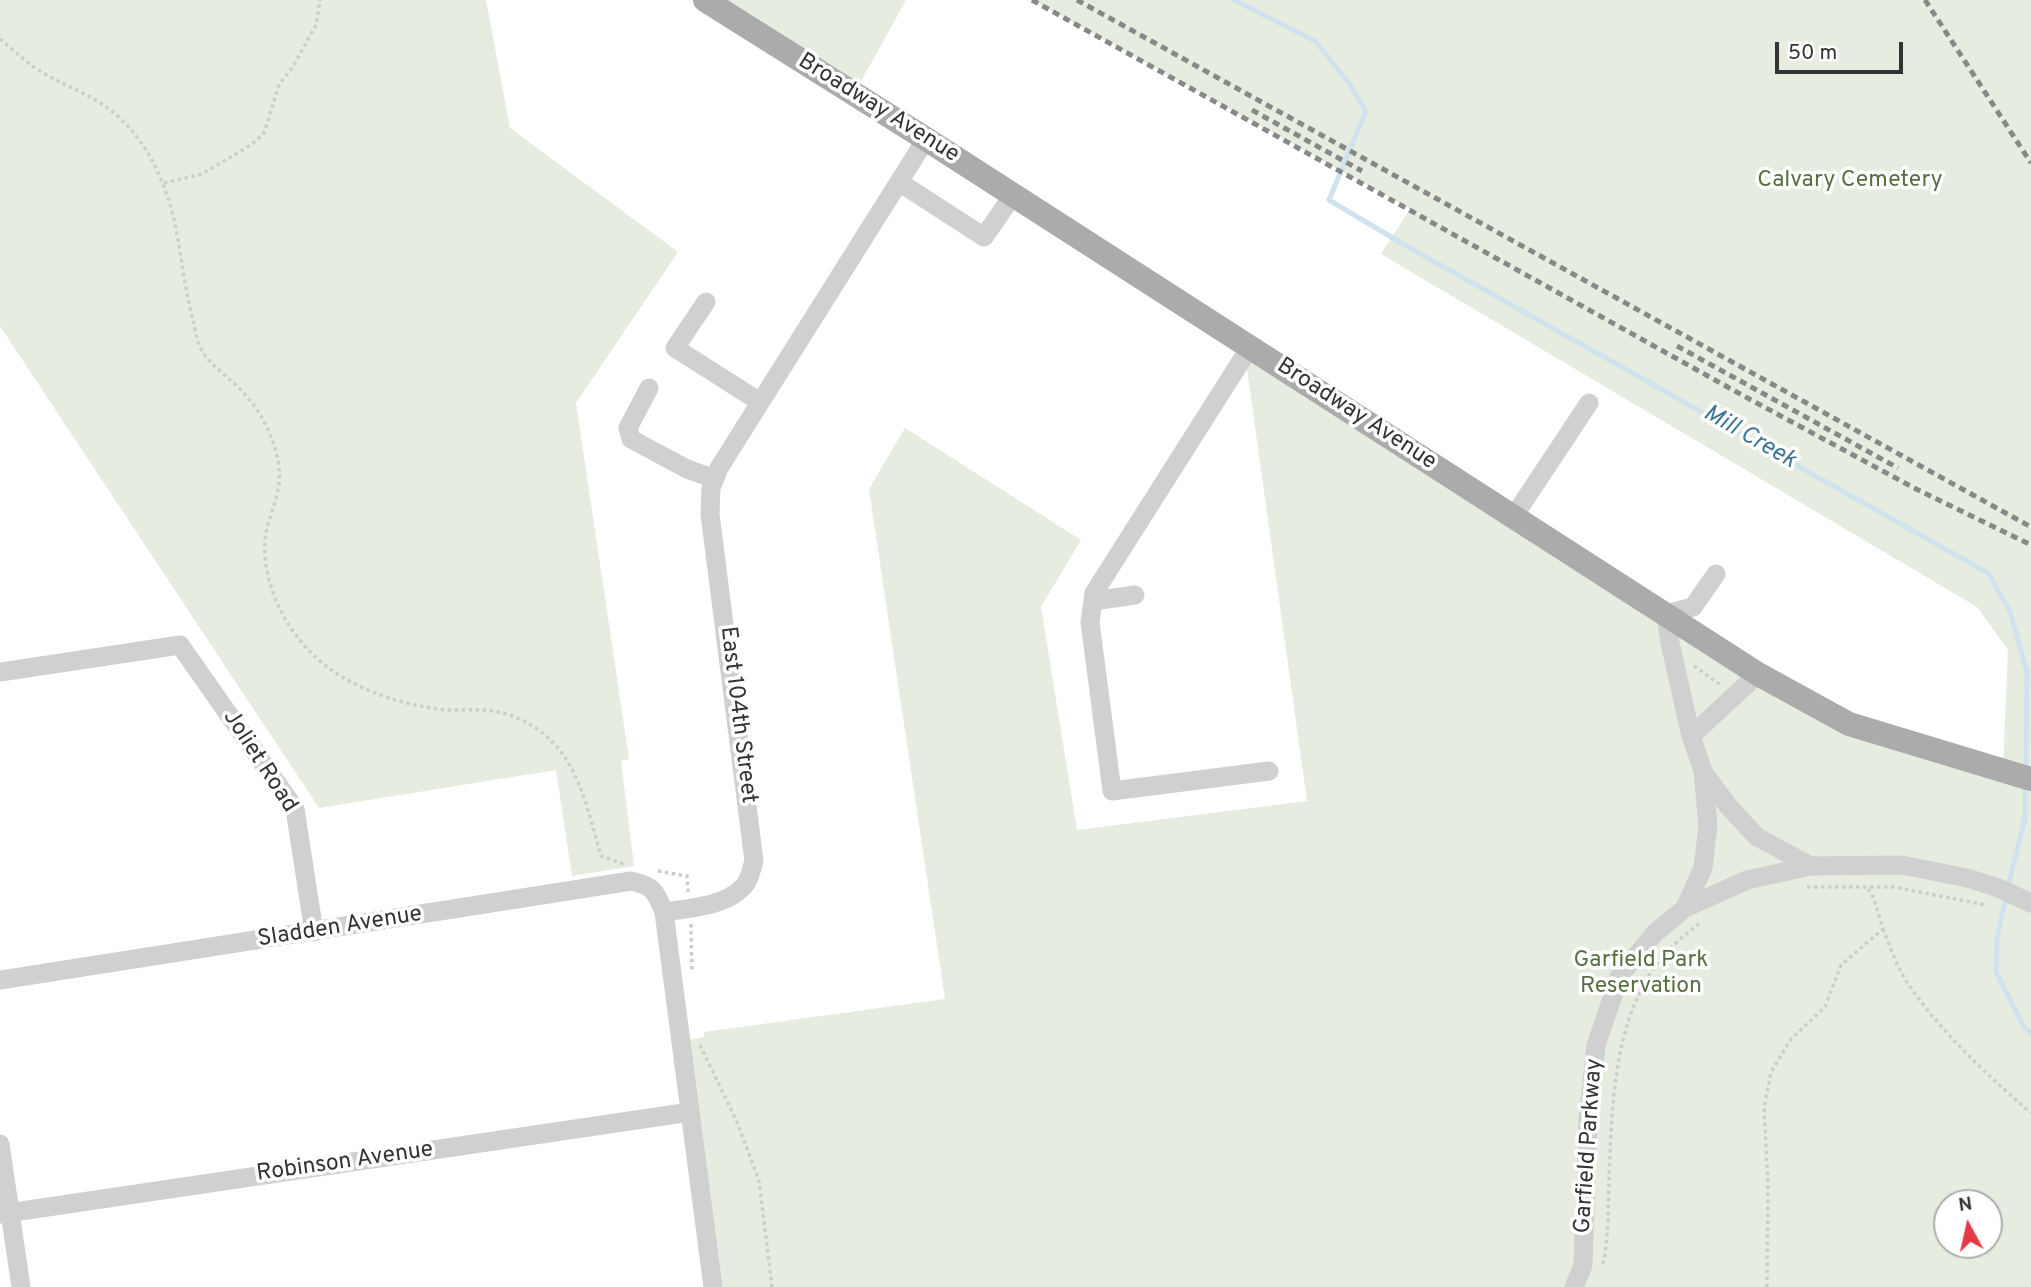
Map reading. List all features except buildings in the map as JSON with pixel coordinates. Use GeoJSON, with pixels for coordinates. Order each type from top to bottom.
{"type":"FeatureCollection","features":[{"type":"Feature","properties":{"kind":"main road","name":"Broadway Avenue"},"geometry":{"type":"LineString","coordinates":[[705,0],[1758,674],[1849,724],[2031,779]]}},
{"type":"Feature","properties":{"kind":"street","name":"East 104th Street"},"geometry":{"type":"LineString","coordinates":[[664,912],[714,903],[728,897],[743,888],[749,879],[754,861],[710,514],[711,488],[719,468],[926,139]]}},
{"type":"Feature","properties":{"kind":"street"},"geometry":{"type":"LineString","coordinates":[[899,182],[984,237],[1013,195]]}},
{"type":"Feature","properties":{"kind":"street"},"geometry":{"type":"LineString","coordinates":[[706,302],[675,348],[760,402]]}},
{"type":"Feature","properties":{"kind":"street"},"geometry":{"type":"LineString","coordinates":[[1250,347],[1094,593],[1090,622],[1112,790],[1269,771]]}},
{"type":"Feature","properties":{"kind":"street"},"geometry":{"type":"LineString","coordinates":[[649,388],[628,428],[631,439],[687,469],[715,479]]}},
{"type":"Feature","properties":{"kind":"street"},"geometry":{"type":"LineString","coordinates":[[1514,516],[1589,402]]}},
{"type":"Feature","properties":{"kind":"street"},"geometry":{"type":"LineString","coordinates":[[1666,614],[1693,607],[1716,574]]}},
{"type":"Feature","properties":{"kind":"street"},"geometry":{"type":"LineString","coordinates":[[1093,601],[1135,595]]}},
{"type":"Feature","properties":{"kind":"street","name":"Garfield Parkway"},"geometry":{"type":"LineString","coordinates":[[1666,614],[1691,736],[1703,771],[1708,826],[1703,868],[1685,908]]}},
{"type":"Feature","properties":{"kind":"street","name":"Joliet Road"},"geometry":{"type":"LineString","coordinates":[[0,672],[180,645],[295,808],[314,932]]}},
{"type":"Feature","properties":{"kind":"street"},"geometry":{"type":"LineString","coordinates":[[1691,736],[1758,674]]}},
{"type":"Feature","properties":{"kind":"street","name":"Garfield Parkway"},"geometry":{"type":"LineString","coordinates":[[1703,771],[1729,807],[1757,837],[1811,866]]}},
{"type":"Feature","properties":{"kind":"street","name":"Garfield Parkway"},"geometry":{"type":"LineString","coordinates":[[1574,1287],[1583,1265],[1588,1120],[1596,1045],[1620,975],[1655,933],[1685,908],[1747,880],[1811,866],[1902,865],[1967,878],[2026,900]]}},
{"type":"Feature","properties":{"kind":"street","name":"Sladden Avenue"},"geometry":{"type":"LineString","coordinates":[[0,980],[631,881],[648,885],[656,893],[664,912]]}},
{"type":"Feature","properties":{"kind":"street"},"geometry":{"type":"LineString","coordinates":[[664,912],[713,1287]]}},
{"type":"Feature","properties":{"kind":"street","name":"Robinson Avenue"},"geometry":{"type":"LineString","coordinates":[[5,1213],[690,1112]]}},
{"type":"Feature","properties":{"kind":"street"},"geometry":{"type":"LineString","coordinates":[[0,1144],[5,1213],[21,1287]]}},
{"type":"Feature","properties":{"kind":"path"},"geometry":{"type":"LineString","coordinates":[[164,183],[202,174],[251,145],[264,133],[279,85],[317,25],[320,0]]}},
{"type":"Feature","properties":{"kind":"path"},"geometry":{"type":"LineString","coordinates":[[0,38],[38,70],[109,109],[133,132],[164,183],[199,346],[216,369],[239,388],[261,414],[274,446],[279,469],[279,490],[266,534],[265,556],[270,584],[298,638],[319,660],[341,676],[384,696],[440,709],[504,713],[525,721],[543,733],[562,754],[580,783],[601,856],[632,866]]}},
{"type":"Feature","properties":{"kind":"path"},"geometry":{"type":"LineString","coordinates":[[1691,664],[1721,685]]}},
{"type":"Feature","properties":{"kind":"path"},"geometry":{"type":"LineString","coordinates":[[655,871],[687,876],[688,894]]}},
{"type":"Feature","properties":{"kind":"path"},"geometry":{"type":"LineString","coordinates":[[1801,887],[1894,887],[1987,905]]}},
{"type":"Feature","properties":{"kind":"path"},"geometry":{"type":"LineString","coordinates":[[1867,887],[1874,899],[1894,958],[1910,987],[1974,1063],[2031,1114]]}},
{"type":"Feature","properties":{"kind":"path"},"geometry":{"type":"LineString","coordinates":[[1601,1269],[1608,1210],[1612,1101],[1627,1027],[1637,996],[1656,965],[1680,939],[1709,916]]}},
{"type":"Feature","properties":{"kind":"path"},"geometry":{"type":"LineString","coordinates":[[691,922],[692,974]]}},
{"type":"Feature","properties":{"kind":"path"},"geometry":{"type":"LineString","coordinates":[[1767,1287],[1768,1185],[1765,1108],[1771,1072],[1791,1039],[1825,1007],[1841,965],[1883,929]]}},
{"type":"Feature","properties":{"kind":"path"},"geometry":{"type":"LineString","coordinates":[[698,1041],[737,1122],[759,1181],[772,1287]]}},
{"type":"Feature","properties":{"kind":"green space"},"geometry":{"type":"Polygon","coordinates":[[[0,0],[486,0],[510,128],[678,252],[576,403],[629,759],[621,761],[634,866],[572,876],[556,770],[319,808],[0,326],[0,0]]]}},
{"type":"Feature","properties":{"kind":"green space"},"geometry":{"type":"Polygon","coordinates":[[[705,0],[906,0],[854,94],[705,0]]]}},
{"type":"Feature","properties":{"kind":"green space"},"geometry":{"type":"Polygon","coordinates":[[[1032,0],[2031,0],[2031,1287],[713,1287],[682,1041],[704,1037],[704,1032],[945,999],[869,489],[905,428],[1081,540],[1041,607],[1077,830],[1307,801],[1244,347],[1849,724],[2003,769],[2008,650],[1977,607],[1381,254],[1410,209],[1032,0]]]}},
{"type":"Feature","properties":{"kind":"waterway","name":"Mill Creek"},"geometry":{"type":"LineString","coordinates":[[1234,0],[1315,41],[1349,83],[1366,111],[1329,200],[1988,573],[2010,611],[2027,672],[2026,770]]}},
{"type":"Feature","properties":{"kind":"waterway","name":"Mill Creek"},"geometry":{"type":"LineString","coordinates":[[2008,887],[2025,818],[2025,783]]}},
{"type":"Feature","properties":{"kind":"waterway","name":"Mill Creek"},"geometry":{"type":"LineString","coordinates":[[2006,897],[1997,938],[1996,972],[2023,1025],[2031,1033]]}},
{"type":"Feature","properties":{"kind":"railway"},"geometry":{"type":"LineString","coordinates":[[1032,0],[1742,395],[1916,489],[2031,545]]}},
{"type":"Feature","properties":{"kind":"railway"},"geometry":{"type":"LineString","coordinates":[[1077,0],[2031,527]]}},
{"type":"Feature","properties":{"kind":"railway"},"geometry":{"type":"LineString","coordinates":[[1925,0],[2031,163]]}},
{"type":"Feature","properties":{"kind":"railway"},"geometry":{"type":"LineString","coordinates":[[1252,110],[1362,171]]}},
{"type":"Feature","properties":{"kind":"railway"},"geometry":{"type":"LineString","coordinates":[[1677,346],[1898,468]]}},
{"type":"Feature","properties":{"kind":"park label","name":"Calvary Cemetery"},"geometry":{"type":"Point","coordinates":[1850,181]}},
{"type":"Feature","properties":{"kind":"park label","name":"Garfield Park Reservation"},"geometry":{"type":"Point","coordinates":[1641,974]}}]}
